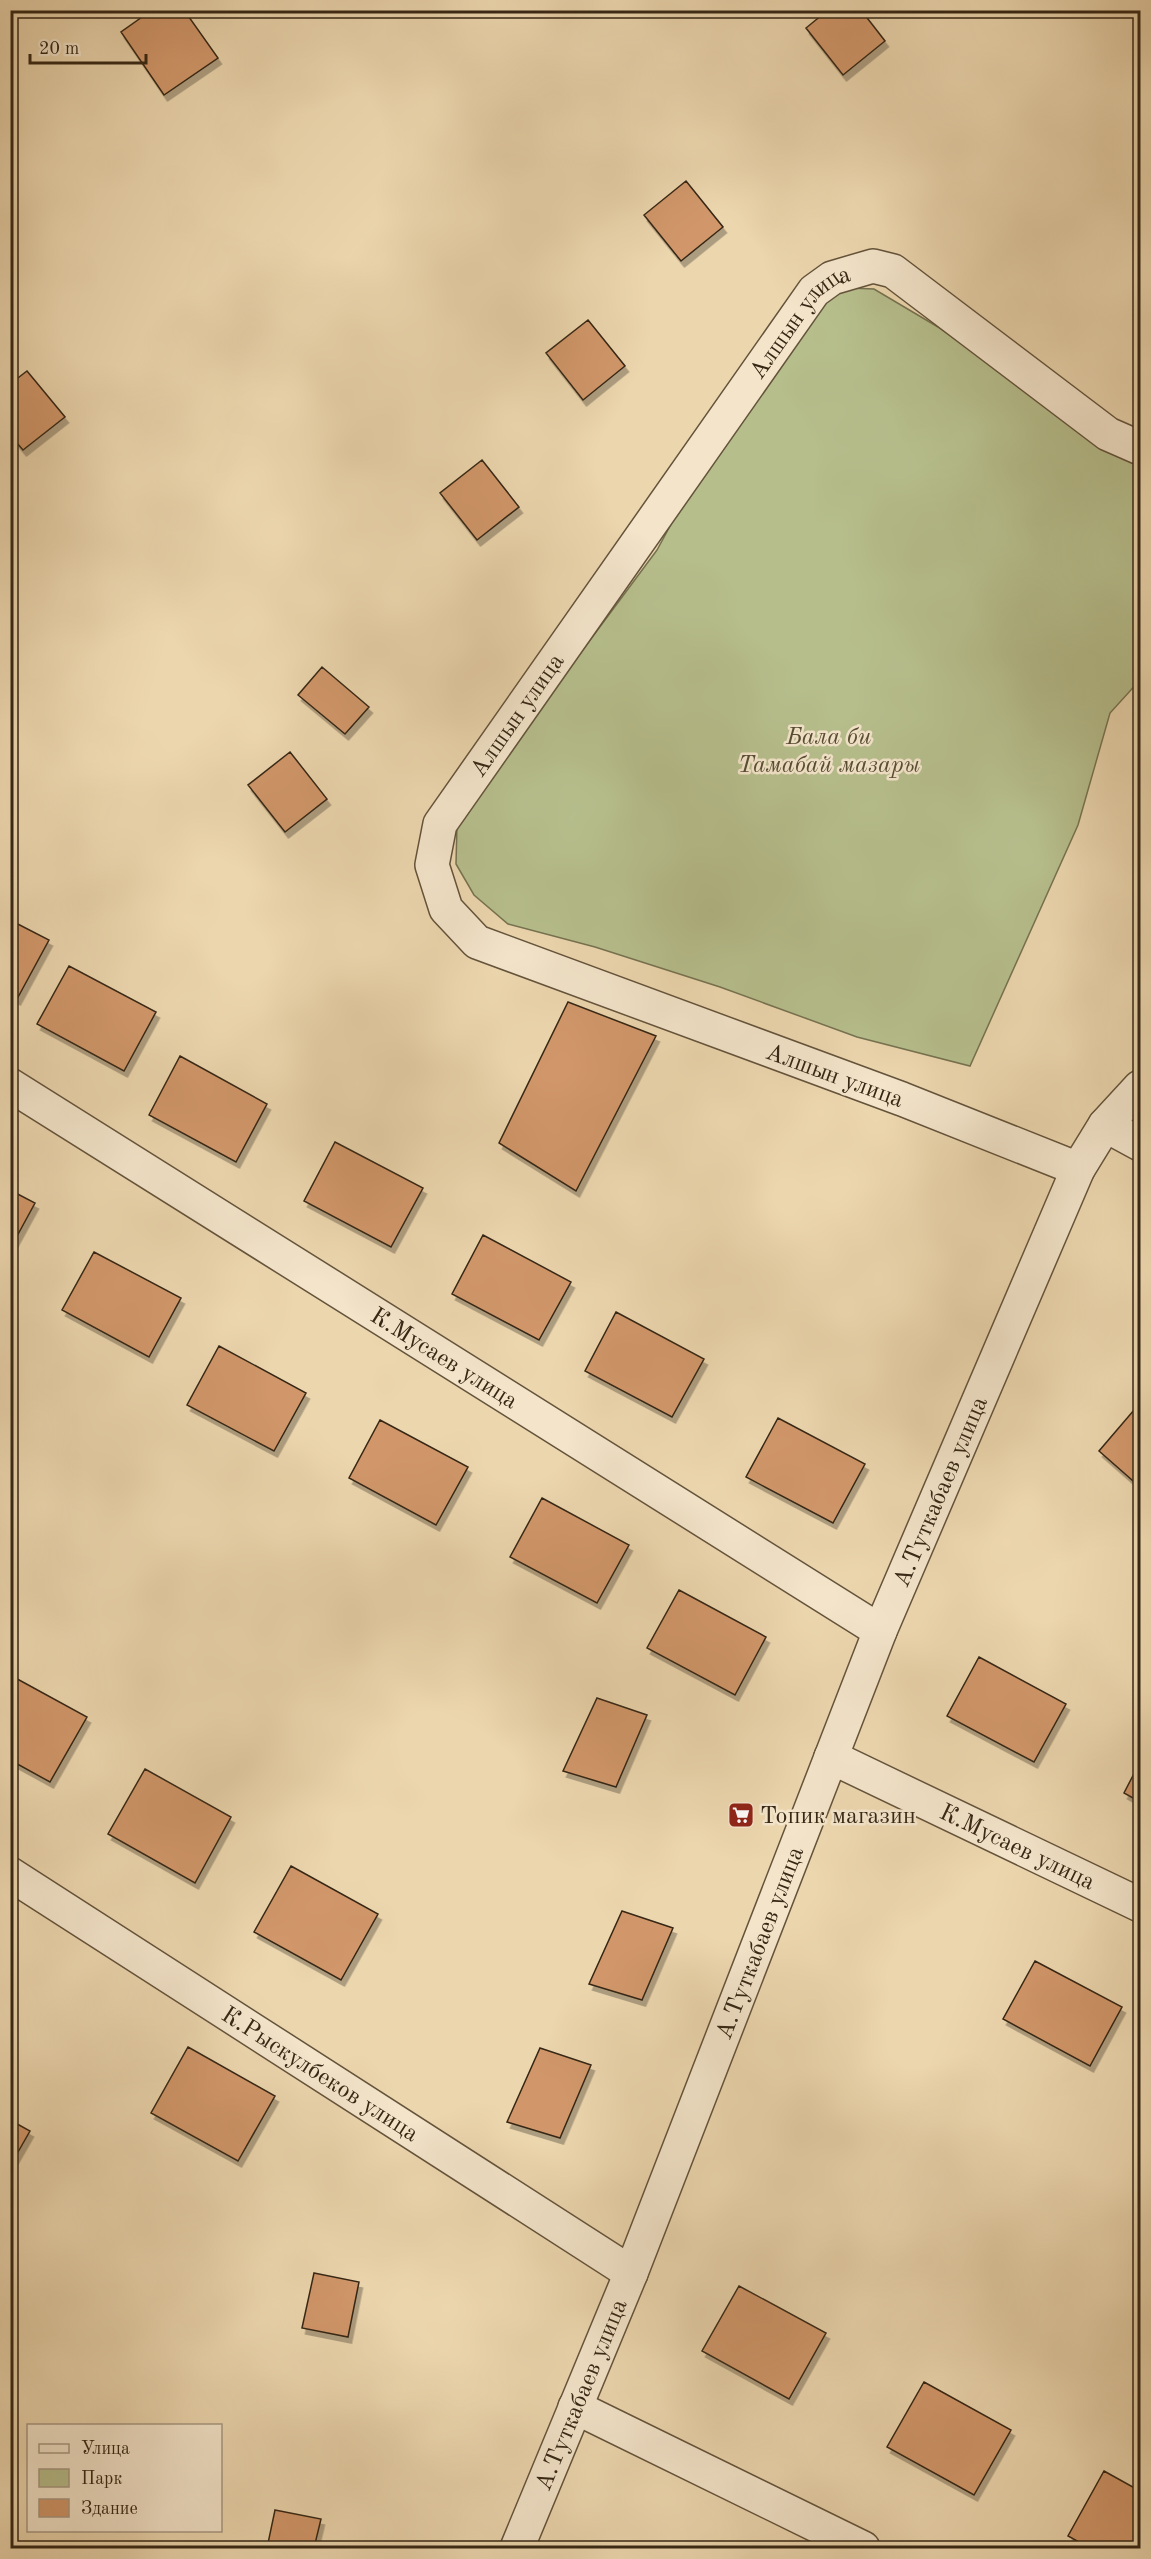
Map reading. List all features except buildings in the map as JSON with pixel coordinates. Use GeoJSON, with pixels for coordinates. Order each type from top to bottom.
{"type":"FeatureCollection","features":[{"type":"Feature","properties":{"kind":"street","name":"Алшын улица"},"geometry":{"type":"LineString","coordinates":[[1078,1169],[902,1099],[477,942],[446,909],[432,865],[440,824],[814,291],[832,278],[873,266],[893,271],[1108,434],[1140,448]]}},
{"type":"Feature","properties":{"kind":"street","name":"К.Мусаев улица"},"geometry":{"type":"LineString","coordinates":[[10,1085],[880,1631]]}},
{"type":"Feature","properties":{"kind":"street","name":"А.Туткабаев улица"},"geometry":{"type":"LineString","coordinates":[[517,2548],[631,2273],[880,1631],[1078,1169],[1106,1125],[1140,1087]]}},
{"type":"Feature","properties":{"kind":"street"},"geometry":{"type":"LineString","coordinates":[[1106,1125],[1140,1144]]}},
{"type":"Feature","properties":{"kind":"street","name":"К.Мусаев улица"},"geometry":{"type":"LineString","coordinates":[[831,1757],[1140,1905]]}},
{"type":"Feature","properties":{"kind":"street","name":"К.Рыскулбеков улица"},"geometry":{"type":"LineString","coordinates":[[10,1874],[631,2273]]}},
{"type":"Feature","properties":{"kind":"street"},"geometry":{"type":"LineString","coordinates":[[576,2407],[863,2548]]}},
{"type":"Feature","properties":{"kind":"green space","name":"Бала би Тамабай мазары"},"geometry":{"type":"Polygon","coordinates":[[[824,287],[874,289],[938,327],[1081,428],[1140,460],[1140,680],[1110,713],[1078,825],[970,1066],[857,1037],[720,987],[595,947],[508,924],[474,895],[456,864],[457,825],[538,710],[657,550],[742,393],[824,287]]]}},
{"type":"Feature","properties":{"kind":"place","name":"Топик магазин"},"geometry":{"type":"Point","coordinates":[741,1815]}}]}
